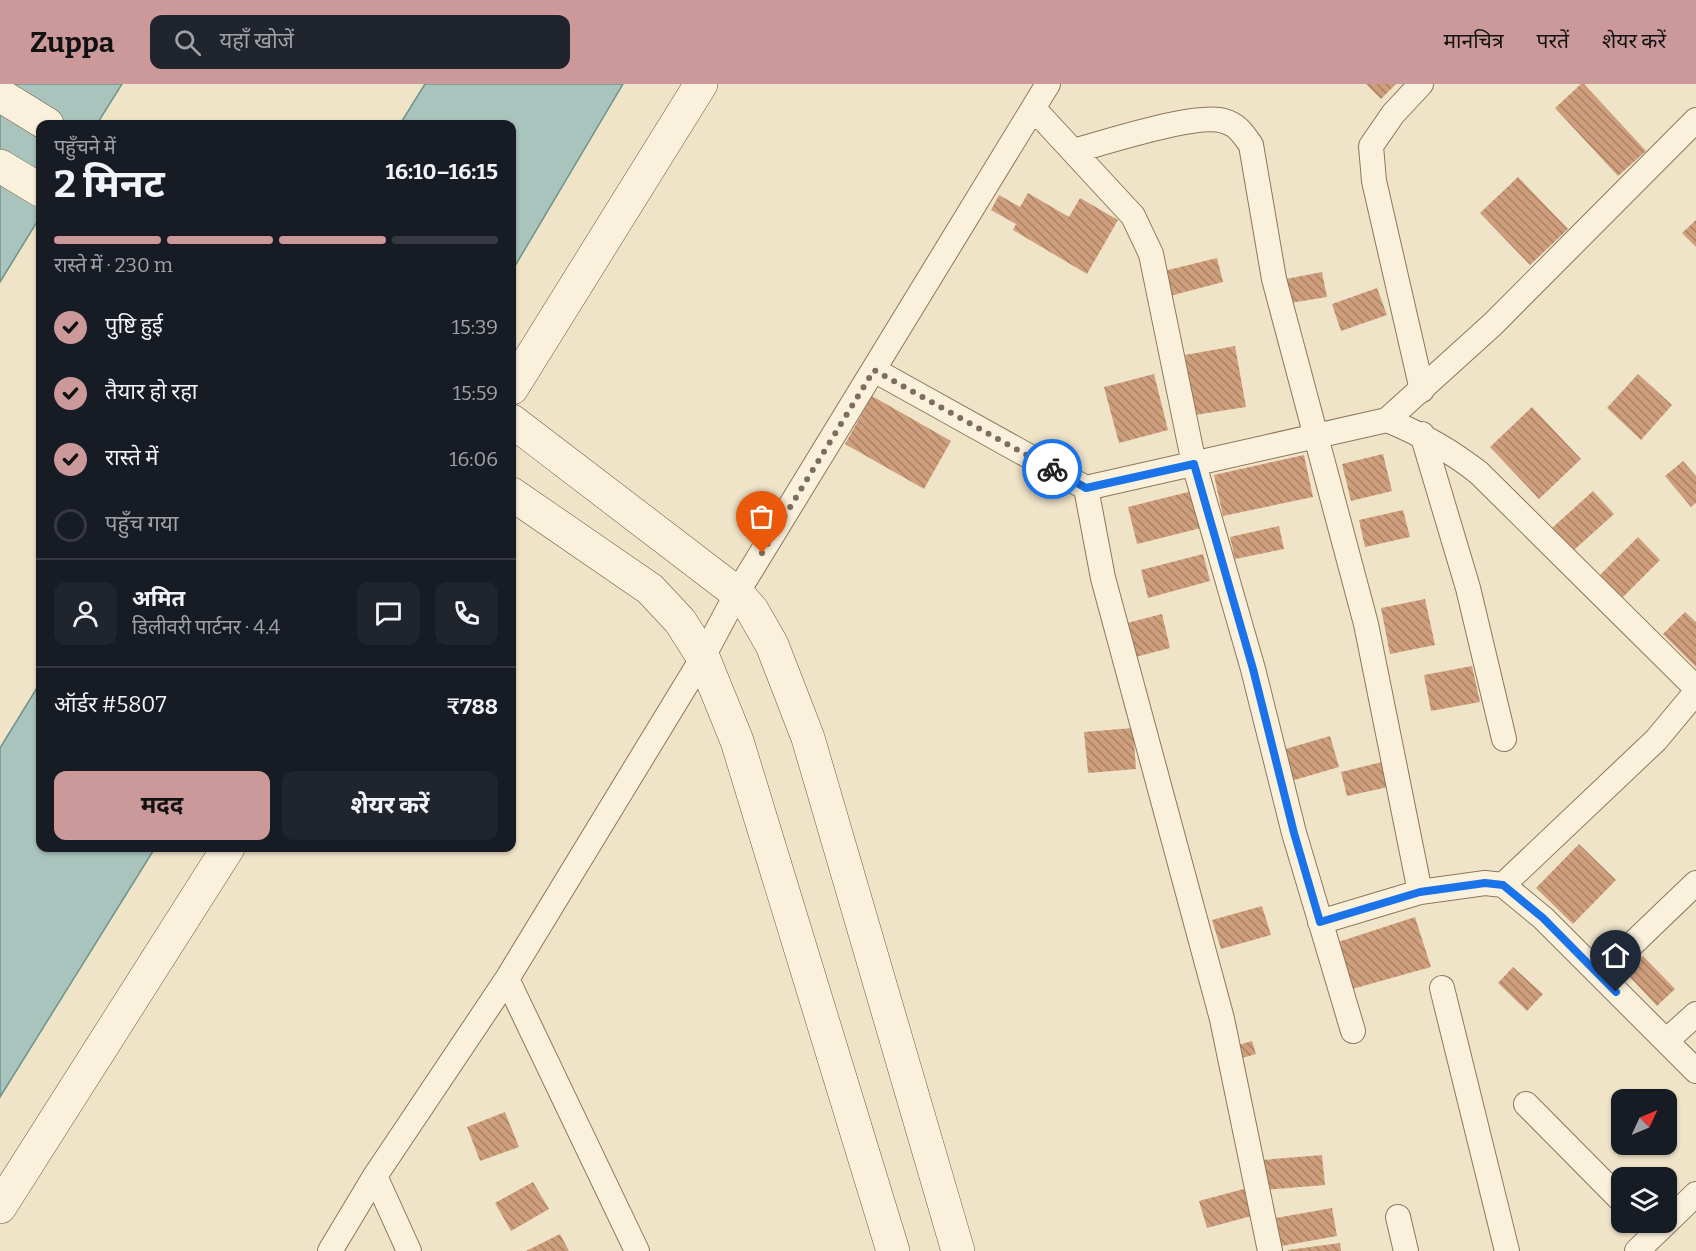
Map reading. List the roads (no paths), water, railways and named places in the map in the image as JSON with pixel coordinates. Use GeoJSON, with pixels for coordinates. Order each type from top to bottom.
{"type":"FeatureCollection","features":[{"type":"Feature","properties":{"kind":"street"},"geometry":{"type":"LineString","coordinates":[[516,382],[701,84]]}},
{"type":"Feature","properties":{"kind":"street"},"geometry":{"type":"LineString","coordinates":[[330,1251],[375,1176],[507,979],[703,657],[737,593],[1035,110],[1048,84]]}},
{"type":"Feature","properties":{"kind":"street"},"geometry":{"type":"LineString","coordinates":[[1421,84],[1393,114],[1371,146],[1374,181],[1422,390]]}},
{"type":"Feature","properties":{"kind":"street"},"geometry":{"type":"LineString","coordinates":[[0,95],[41,120]]}},
{"type":"Feature","properties":{"kind":"street"},"geometry":{"type":"LineString","coordinates":[[1035,110],[1133,216],[1152,254],[1194,464],[1253,669],[1294,833],[1353,1031]]}},
{"type":"Feature","properties":{"kind":"street"},"geometry":{"type":"LineString","coordinates":[[1073,151],[1180,122],[1222,120],[1240,129],[1251,145],[1274,279],[1366,624],[1420,892]]}},
{"type":"Feature","properties":{"kind":"street"},"geometry":{"type":"LineString","coordinates":[[874,370],[1086,488],[1387,420],[1493,324],[1696,120]]}},
{"type":"Feature","properties":{"kind":"street"},"geometry":{"type":"LineString","coordinates":[[0,166],[36,188]]}},
{"type":"Feature","properties":{"kind":"street"},"geometry":{"type":"LineString","coordinates":[[1387,420],[1422,434],[1455,454],[1479,473],[1696,690],[1656,740],[1503,885]]}},
{"type":"Feature","properties":{"kind":"street"},"geometry":{"type":"LineString","coordinates":[[516,424],[737,593],[752,610],[772,645],[808,738],[958,1251]]}},
{"type":"Feature","properties":{"kind":"street"},"geometry":{"type":"LineString","coordinates":[[1422,434],[1468,588],[1504,739]]}},
{"type":"Feature","properties":{"kind":"street"},"geometry":{"type":"LineString","coordinates":[[1086,488],[1103,578],[1222,1019],[1270,1251]]}},
{"type":"Feature","properties":{"kind":"street"},"geometry":{"type":"LineString","coordinates":[[516,497],[650,589],[680,621],[703,657],[737,741],[893,1251]]}},
{"type":"Feature","properties":{"kind":"street"},"geometry":{"type":"LineString","coordinates":[[0,1207],[225,852]]}},
{"type":"Feature","properties":{"kind":"street"},"geometry":{"type":"LineString","coordinates":[[1320,922],[1420,892],[1485,883],[1503,885],[1543,918],[1696,1071]]}},
{"type":"Feature","properties":{"kind":"street"},"geometry":{"type":"LineString","coordinates":[[1600,975],[1696,883]]}},
{"type":"Feature","properties":{"kind":"street"},"geometry":{"type":"LineString","coordinates":[[507,979],[637,1251]]}},
{"type":"Feature","properties":{"kind":"street"},"geometry":{"type":"LineString","coordinates":[[1442,988],[1507,1251]]}},
{"type":"Feature","properties":{"kind":"street"},"geometry":{"type":"LineString","coordinates":[[1666,1041],[1696,1014]]}},
{"type":"Feature","properties":{"kind":"street"},"geometry":{"type":"LineString","coordinates":[[1526,1104],[1611,1190]]}},
{"type":"Feature","properties":{"kind":"street"},"geometry":{"type":"LineString","coordinates":[[375,1176],[409,1251]]}},
{"type":"Feature","properties":{"kind":"street"},"geometry":{"type":"LineString","coordinates":[[1677,1207],[1696,1194]]}},
{"type":"Feature","properties":{"kind":"street"},"geometry":{"type":"LineString","coordinates":[[1398,1217],[1406,1251]]}},
{"type":"Feature","properties":{"kind":"street"},"geometry":{"type":"LineString","coordinates":[[1637,1251],[1646,1233]]}},
{"type":"Feature","properties":{"kind":"water"},"geometry":{"type":"Polygon","coordinates":[[[15,84],[122,84],[100,120],[36,120],[36,224],[0,282],[0,107],[15,84]]]}},
{"type":"Feature","properties":{"kind":"water"},"geometry":{"type":"Polygon","coordinates":[[[425,84],[623,84],[516,264],[516,120],[402,120],[425,84]]]}},
{"type":"Feature","properties":{"kind":"water"},"geometry":{"type":"Polygon","coordinates":[[[36,690],[36,852],[153,852],[0,1097],[0,748],[36,690]]]}}]}
